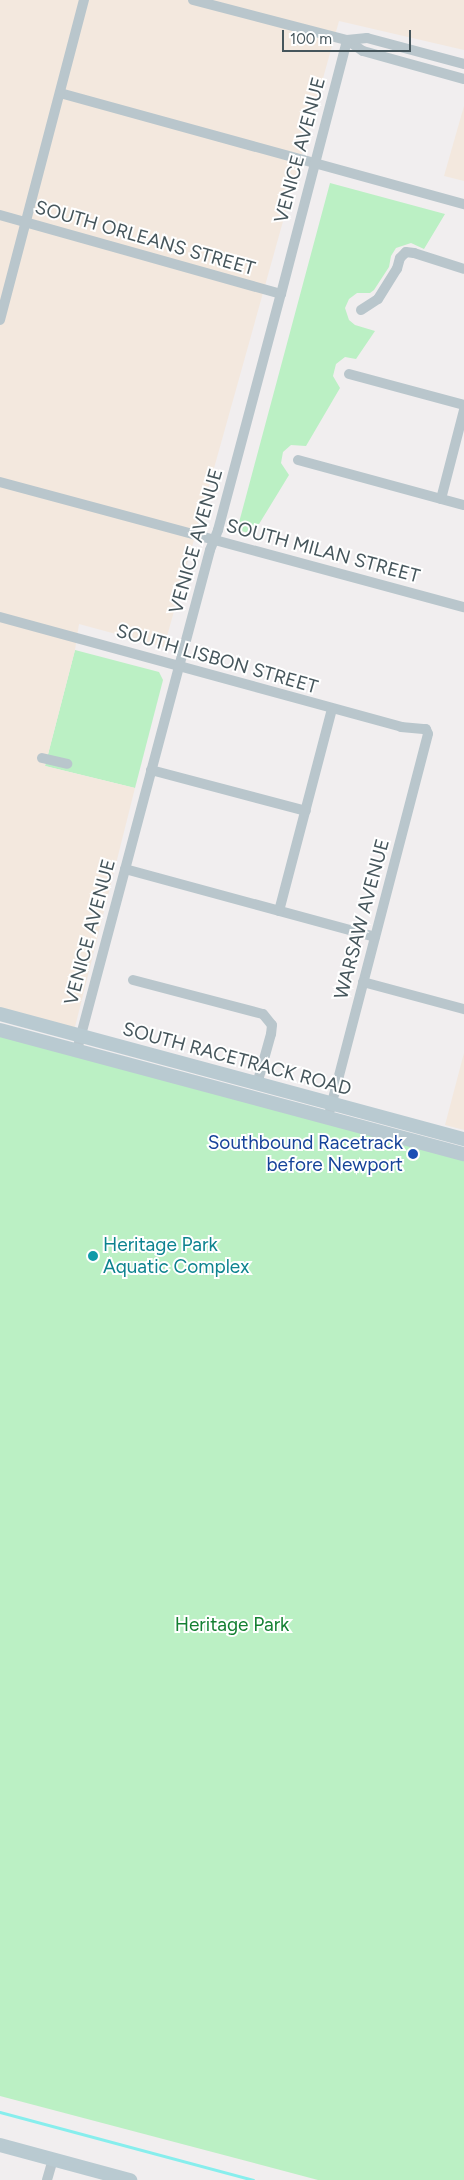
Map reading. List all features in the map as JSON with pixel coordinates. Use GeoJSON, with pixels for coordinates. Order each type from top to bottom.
{"type":"FeatureCollection","features":[{"type":"Feature","properties":{"kind":"main road","name":"SOUTH RACETRACK ROAD"},"geometry":{"type":"LineString","coordinates":[[0,1014],[257,1084],[330,1111],[464,1154]]}},
{"type":"Feature","properties":{"kind":"main road","name":"SOUTH RACETRACK ROAD"},"geometry":{"type":"LineString","coordinates":[[0,1030],[330,1111],[464,1139]]}},
{"type":"Feature","properties":{"kind":"main road"},"geometry":{"type":"LineString","coordinates":[[0,2145],[130,2180]]}},
{"type":"Feature","properties":{"kind":"street"},"geometry":{"type":"LineString","coordinates":[[0,320],[84,0]]}},
{"type":"Feature","properties":{"kind":"street"},"geometry":{"type":"LineString","coordinates":[[193,0],[347,40],[363,51],[464,79]]}},
{"type":"Feature","properties":{"kind":"street"},"geometry":{"type":"LineString","coordinates":[[347,40],[367,38],[464,64]]}},
{"type":"Feature","properties":{"kind":"street","name":"VENICE AVENUE"},"geometry":{"type":"LineString","coordinates":[[77,1050],[178,668],[282,294],[347,40]]}},
{"type":"Feature","properties":{"kind":"street"},"geometry":{"type":"LineString","coordinates":[[60,93],[464,204]]}},
{"type":"Feature","properties":{"kind":"street","name":"SOUTH ORLEANS STREET"},"geometry":{"type":"LineString","coordinates":[[0,215],[282,294]]}},
{"type":"Feature","properties":{"kind":"street"},"geometry":{"type":"LineString","coordinates":[[361,310],[378,299],[396,269],[400,258],[406,252],[464,269]]}},
{"type":"Feature","properties":{"kind":"street"},"geometry":{"type":"LineString","coordinates":[[349,374],[464,404]]}},
{"type":"Feature","properties":{"kind":"street"},"geometry":{"type":"LineString","coordinates":[[441,499],[464,410]]}},
{"type":"Feature","properties":{"kind":"street"},"geometry":{"type":"LineString","coordinates":[[298,460],[464,506]]}},
{"type":"Feature","properties":{"kind":"street","name":"SOUTH MILAN STREET"},"geometry":{"type":"LineString","coordinates":[[0,482],[464,607]]}},
{"type":"Feature","properties":{"kind":"street","name":"SOUTH LISBON STREET"},"geometry":{"type":"LineString","coordinates":[[0,617],[178,668],[332,709],[401,727],[426,729]]}},
{"type":"Feature","properties":{"kind":"street"},"geometry":{"type":"LineString","coordinates":[[279,912],[332,709]]}},
{"type":"Feature","properties":{"kind":"street","name":"WARSAW AVENUE"},"geometry":{"type":"LineString","coordinates":[[330,1111],[428,734],[426,729]]}},
{"type":"Feature","properties":{"kind":"street"},"geometry":{"type":"LineString","coordinates":[[42,758],[67,764]]}},
{"type":"Feature","properties":{"kind":"street"},"geometry":{"type":"LineString","coordinates":[[151,770],[306,812]]}},
{"type":"Feature","properties":{"kind":"street"},"geometry":{"type":"LineString","coordinates":[[125,869],[375,937]]}},
{"type":"Feature","properties":{"kind":"street"},"geometry":{"type":"LineString","coordinates":[[133,980],[263,1014],[272,1025],[257,1084]]}},
{"type":"Feature","properties":{"kind":"street"},"geometry":{"type":"LineString","coordinates":[[363,982],[464,1009]]}},
{"type":"Feature","properties":{"kind":"street"},"geometry":{"type":"LineString","coordinates":[[48,2180],[53,2159]]}},
{"type":"Feature","properties":{"kind":"green space"},"geometry":{"type":"Polygon","coordinates":[[[330,183],[445,214],[424,249],[411,243],[396,248],[391,256],[389,267],[374,290],[370,293],[357,293],[349,299],[345,308],[349,320],[355,325],[375,331],[356,359],[345,357],[336,364],[333,376],[340,388],[306,446],[291,445],[283,452],[281,463],[289,475],[253,534],[237,530],[330,183]]]}},
{"type":"Feature","properties":{"kind":"green space"},"geometry":{"type":"Polygon","coordinates":[[[75,650],[159,672],[163,680],[135,788],[45,766],[75,650]]]}},
{"type":"Feature","properties":{"kind":"green space","name":"Heritage Park"},"geometry":{"type":"Polygon","coordinates":[[[0,1035],[464,1154],[464,2180],[318,2180],[0,2096],[0,1035]]]}},
{"type":"Feature","properties":{"kind":"sand"},"geometry":{"type":"Polygon","coordinates":[[[0,0],[464,0],[464,50],[339,21],[164,647],[79,624],[75,650],[45,766],[135,788],[74,1031],[0,1010],[0,0]]]}},
{"type":"Feature","properties":{"kind":"sand"},"geometry":{"type":"Polygon","coordinates":[[[464,106],[464,181],[444,176],[464,106]]]}},
{"type":"Feature","properties":{"kind":"sand"},"geometry":{"type":"Polygon","coordinates":[[[464,1053],[464,1130],[445,1125],[464,1053]]]}},
{"type":"Feature","properties":{"kind":"waterway"},"geometry":{"type":"LineString","coordinates":[[0,2112],[253,2180]]}},
{"type":"Feature","properties":{"kind":"place","name":"Southbound Racetrack before Newport"},"geometry":{"type":"Point","coordinates":[413,1154]}},
{"type":"Feature","properties":{"kind":"place","name":"Heritage Park Aquatic Complex"},"geometry":{"type":"Point","coordinates":[93,1256]}}]}
